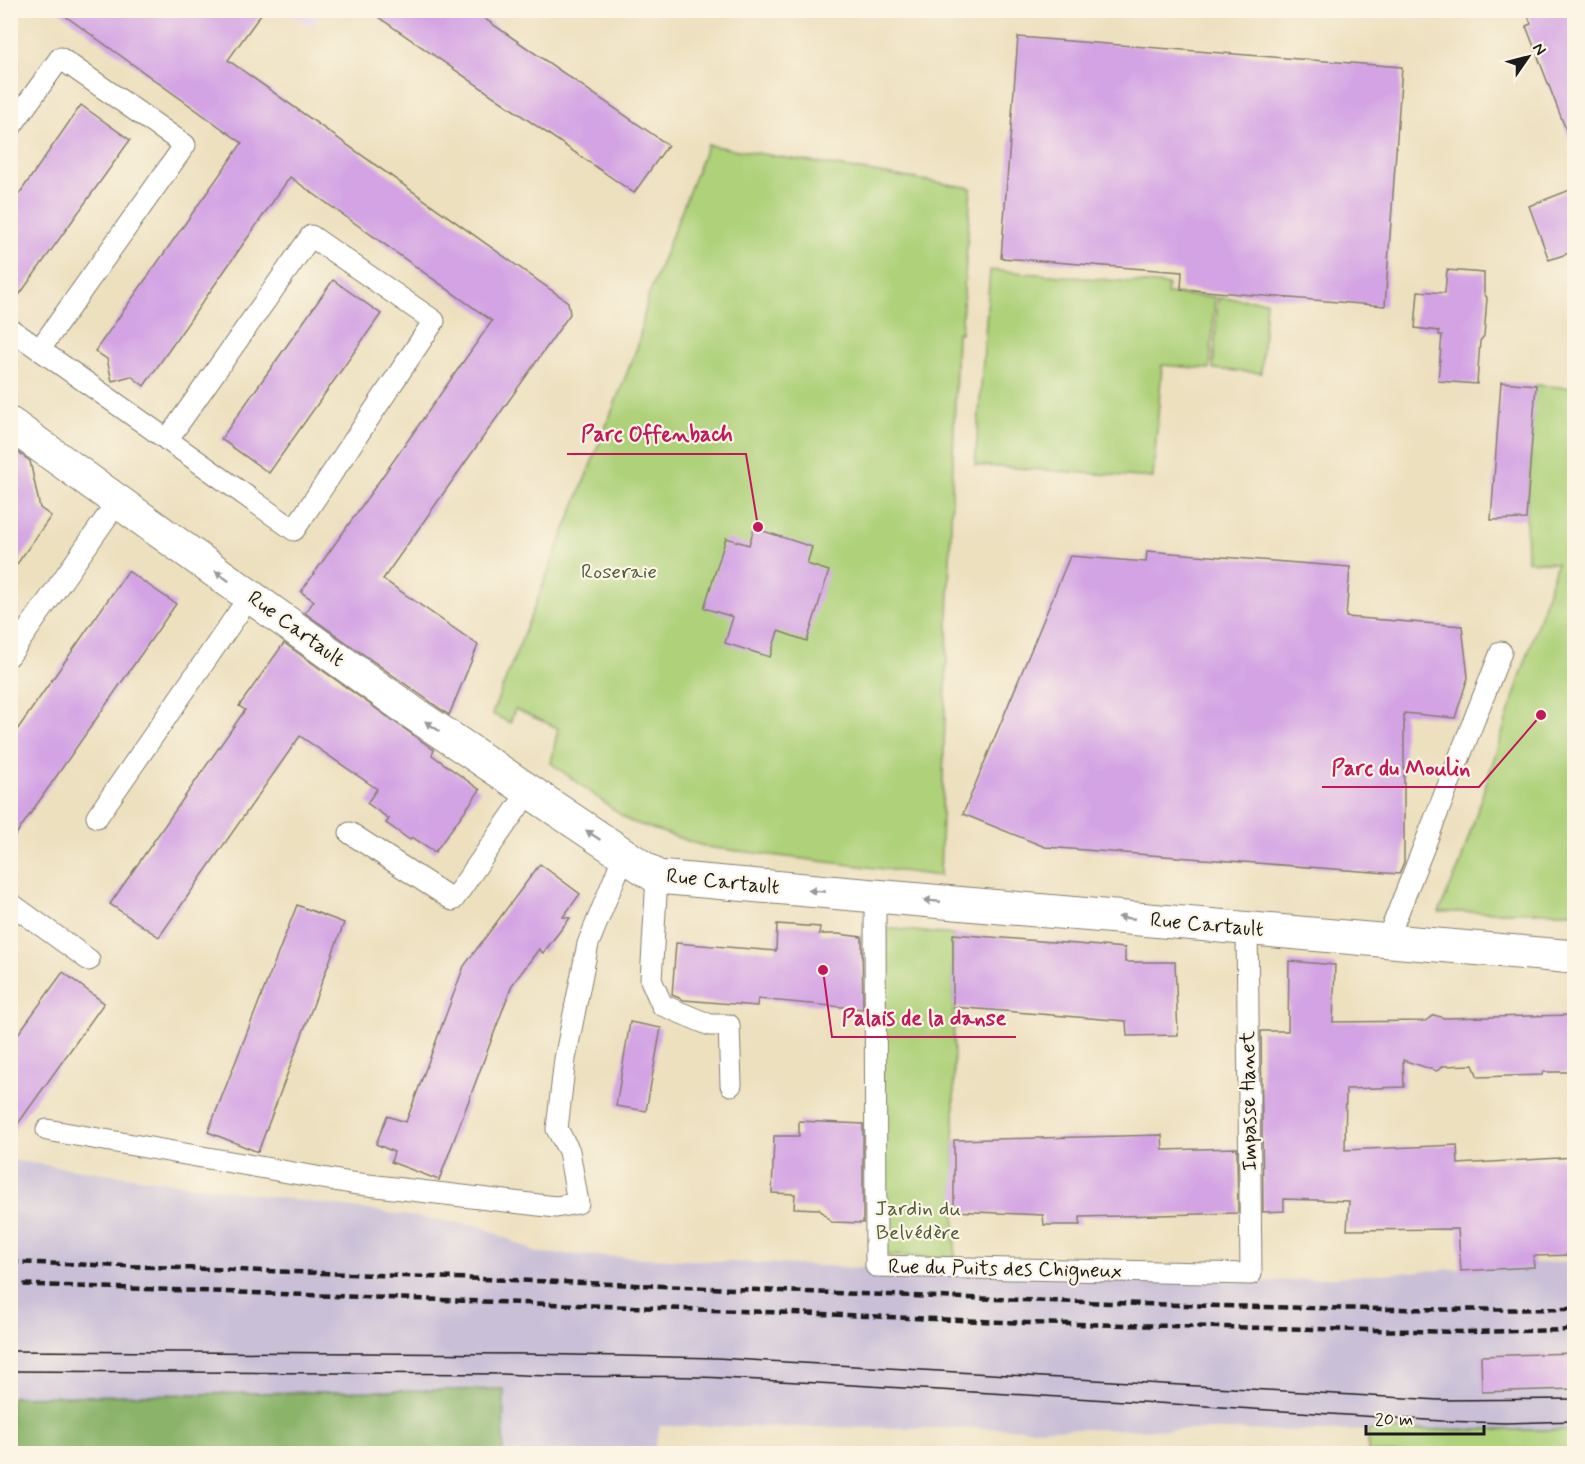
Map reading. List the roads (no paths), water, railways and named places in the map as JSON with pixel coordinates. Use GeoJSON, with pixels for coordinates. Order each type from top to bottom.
{"type":"FeatureCollection","features":[{"type":"Feature","properties":{"kind":"street","name":"Rue Cartault"},"geometry":{"type":"LineString","coordinates":[[10,424],[413,713],[657,877],[1575,957]]}},
{"type":"Feature","properties":{"kind":"lane"},"geometry":{"type":"LineString","coordinates":[[10,128],[60,58],[185,145],[40,349]]}},
{"type":"Feature","properties":{"kind":"lane"},"geometry":{"type":"LineString","coordinates":[[10,328],[40,349],[167,440],[294,530],[434,321],[311,236],[167,440]]}},
{"type":"Feature","properties":{"kind":"lane"},"geometry":{"type":"LineString","coordinates":[[10,655],[118,501]]}},
{"type":"Feature","properties":{"kind":"lane"},"geometry":{"type":"LineString","coordinates":[[97,817],[250,596]]}},
{"type":"Feature","properties":{"kind":"lane"},"geometry":{"type":"LineString","coordinates":[[1387,940],[1501,652]]}},
{"type":"Feature","properties":{"kind":"lane"},"geometry":{"type":"LineString","coordinates":[[350,833],[453,900],[529,791]]}},
{"type":"Feature","properties":{"kind":"lane"},"geometry":{"type":"LineString","coordinates":[[47,1130],[351,1183],[556,1207],[578,1203],[569,1151],[557,1129],[565,1059],[588,944],[624,855]]}},
{"type":"Feature","properties":{"kind":"lane"},"geometry":{"type":"LineString","coordinates":[[657,877],[651,980],[662,1005],[710,1025],[729,1025],[731,1085]]}},
{"type":"Feature","properties":{"kind":"lane","name":"Rue du Puits des Chigneux"},"geometry":{"type":"LineString","coordinates":[[875,896],[876,1266],[1251,1274]]}},
{"type":"Feature","properties":{"kind":"lane"},"geometry":{"type":"LineString","coordinates":[[10,903],[89,960]]}},
{"type":"Feature","properties":{"kind":"lane","name":"Impasse Hanet"},"geometry":{"type":"LineString","coordinates":[[1247,928],[1251,1274]]}},
{"type":"Feature","properties":{"kind":"tram line"},"geometry":{"type":"LineString","coordinates":[[10,1351],[528,1354],[717,1358],[1439,1400],[1574,1399]]}},
{"type":"Feature","properties":{"kind":"tram line"},"geometry":{"type":"LineString","coordinates":[[10,1371],[694,1377],[1442,1421],[1505,1423],[1574,1421]]}},
{"type":"Feature","properties":{"kind":"railway"},"geometry":{"type":"LineString","coordinates":[[10,1262],[1177,1305],[1376,1309],[1574,1309]]}},
{"type":"Feature","properties":{"kind":"railway"},"geometry":{"type":"LineString","coordinates":[[10,1284],[1026,1323],[1464,1332],[1574,1330]]}},
{"type":"Feature","properties":{"kind":"place","name":"Parc Offenbach"},"geometry":{"type":"Point","coordinates":[758,527]}},
{"type":"Feature","properties":{"kind":"place","name":"Parc du Moulin"},"geometry":{"type":"Point","coordinates":[1541,715]}},
{"type":"Feature","properties":{"kind":"place","name":"Palais de la danse"},"geometry":{"type":"Point","coordinates":[823,970]}},
{"type":"Feature","properties":{"kind":"park label","name":"Roseraie"},"geometry":{"type":"Point","coordinates":[619,572]}},
{"type":"Feature","properties":{"kind":"park label","name":"Jardin du Belvédère"},"geometry":{"type":"Point","coordinates":[918,1221]}}]}
